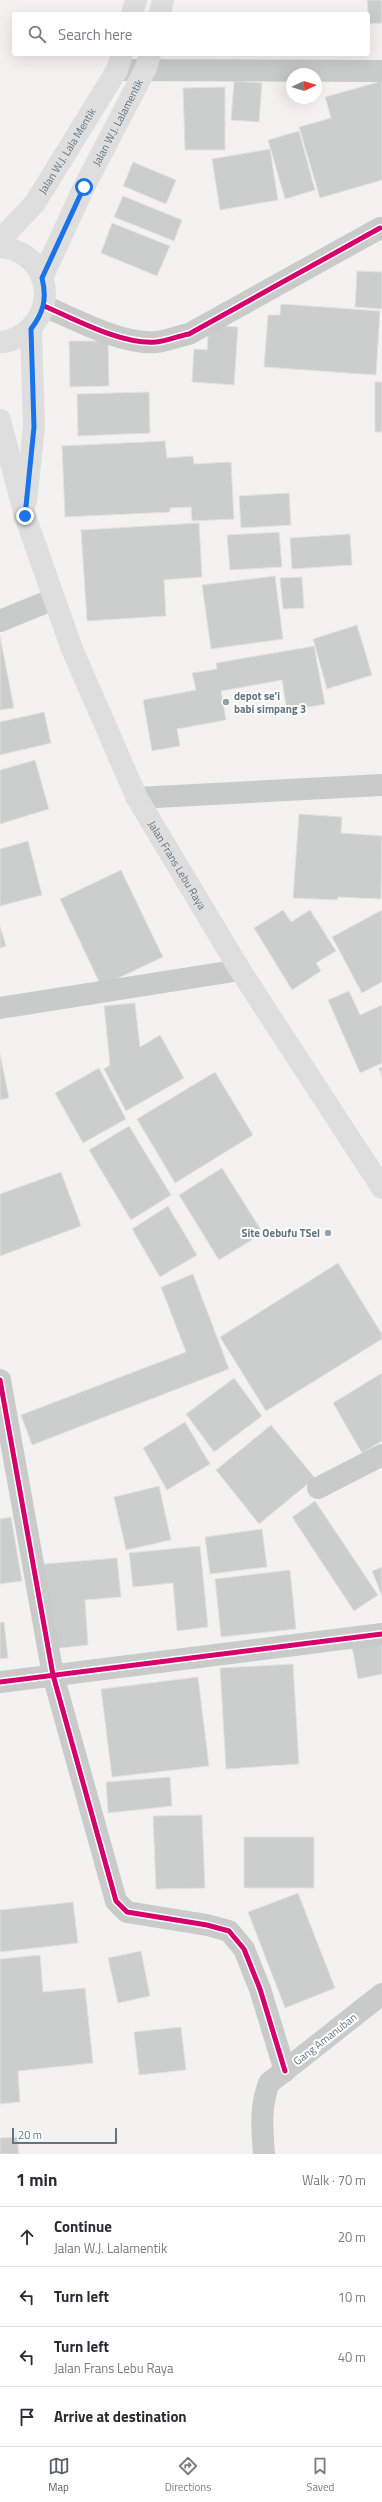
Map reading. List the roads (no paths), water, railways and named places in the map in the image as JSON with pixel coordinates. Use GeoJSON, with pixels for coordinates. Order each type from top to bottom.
{"type":"FeatureCollection","features":[{"type":"Feature","properties":{"kind":"main road"},"geometry":{"type":"LineString","coordinates":[[133,12],[136,0]]}},
{"type":"Feature","properties":{"kind":"main road"},"geometry":{"type":"LineString","coordinates":[[160,12],[163,0]]}},
{"type":"Feature","properties":{"kind":"main road","name":"Jalan W.J. Lalamentik"},"geometry":{"type":"LineString","coordinates":[[42,278],[84,187],[148,61]]}},
{"type":"Feature","properties":{"kind":"main road","name":"Jalan W.J. Lala Mentik"},"geometry":{"type":"LineString","coordinates":[[0,240],[35,203],[119,62]]}},
{"type":"Feature","properties":{"kind":"main road"},"geometry":{"type":"LineString","coordinates":[[0,247],[23,254],[35,264],[42,278],[46,292],[44,306],[39,318],[31,329],[18,338],[0,342]]}},
{"type":"Feature","properties":{"kind":"main road","name":"Jalan Frans Lebu Raya"},"geometry":{"type":"LineString","coordinates":[[25,516],[34,427],[31,329]]}},
{"type":"Feature","properties":{"kind":"main road","name":"Jalan Frans Lebu Raya"},"geometry":{"type":"LineString","coordinates":[[0,420],[25,516],[72,649],[137,798],[240,970],[382,1188]]}},
{"type":"Feature","properties":{"kind":"street"},"geometry":{"type":"LineString","coordinates":[[119,62],[148,61],[382,71]]}},
{"type":"Feature","properties":{"kind":"street"},"geometry":{"type":"LineString","coordinates":[[44,306],[112,334],[139,341],[156,342],[189,334],[380,228]]}},
{"type":"Feature","properties":{"kind":"street"},"geometry":{"type":"LineString","coordinates":[[0,621],[54,599]]}},
{"type":"Feature","properties":{"kind":"street"},"geometry":{"type":"LineString","coordinates":[[137,798],[382,785]]}},
{"type":"Feature","properties":{"kind":"street"},"geometry":{"type":"LineString","coordinates":[[0,1008],[240,970]]}},
{"type":"Feature","properties":{"kind":"street"},"geometry":{"type":"LineString","coordinates":[[0,1380],[53,1675],[116,1901],[127,1912],[229,1931],[244,1949],[260,1989],[285,2071]]}},
{"type":"Feature","properties":{"kind":"street"},"geometry":{"type":"LineString","coordinates":[[318,1488],[382,1455]]}},
{"type":"Feature","properties":{"kind":"street"},"geometry":{"type":"LineString","coordinates":[[0,1682],[382,1634]]}},
{"type":"Feature","properties":{"kind":"street","name":"Gang Amanuban"},"geometry":{"type":"LineString","coordinates":[[264,2154],[261,2115],[263,2098],[269,2083],[382,1994]]}},
{"type":"Feature","properties":{"kind":"place","name":"depot se'i babi simpang 3"},"geometry":{"type":"Point","coordinates":[226,702]}},
{"type":"Feature","properties":{"kind":"place","name":"Site Oebufu TSel"},"geometry":{"type":"Point","coordinates":[328,1233]}}]}
